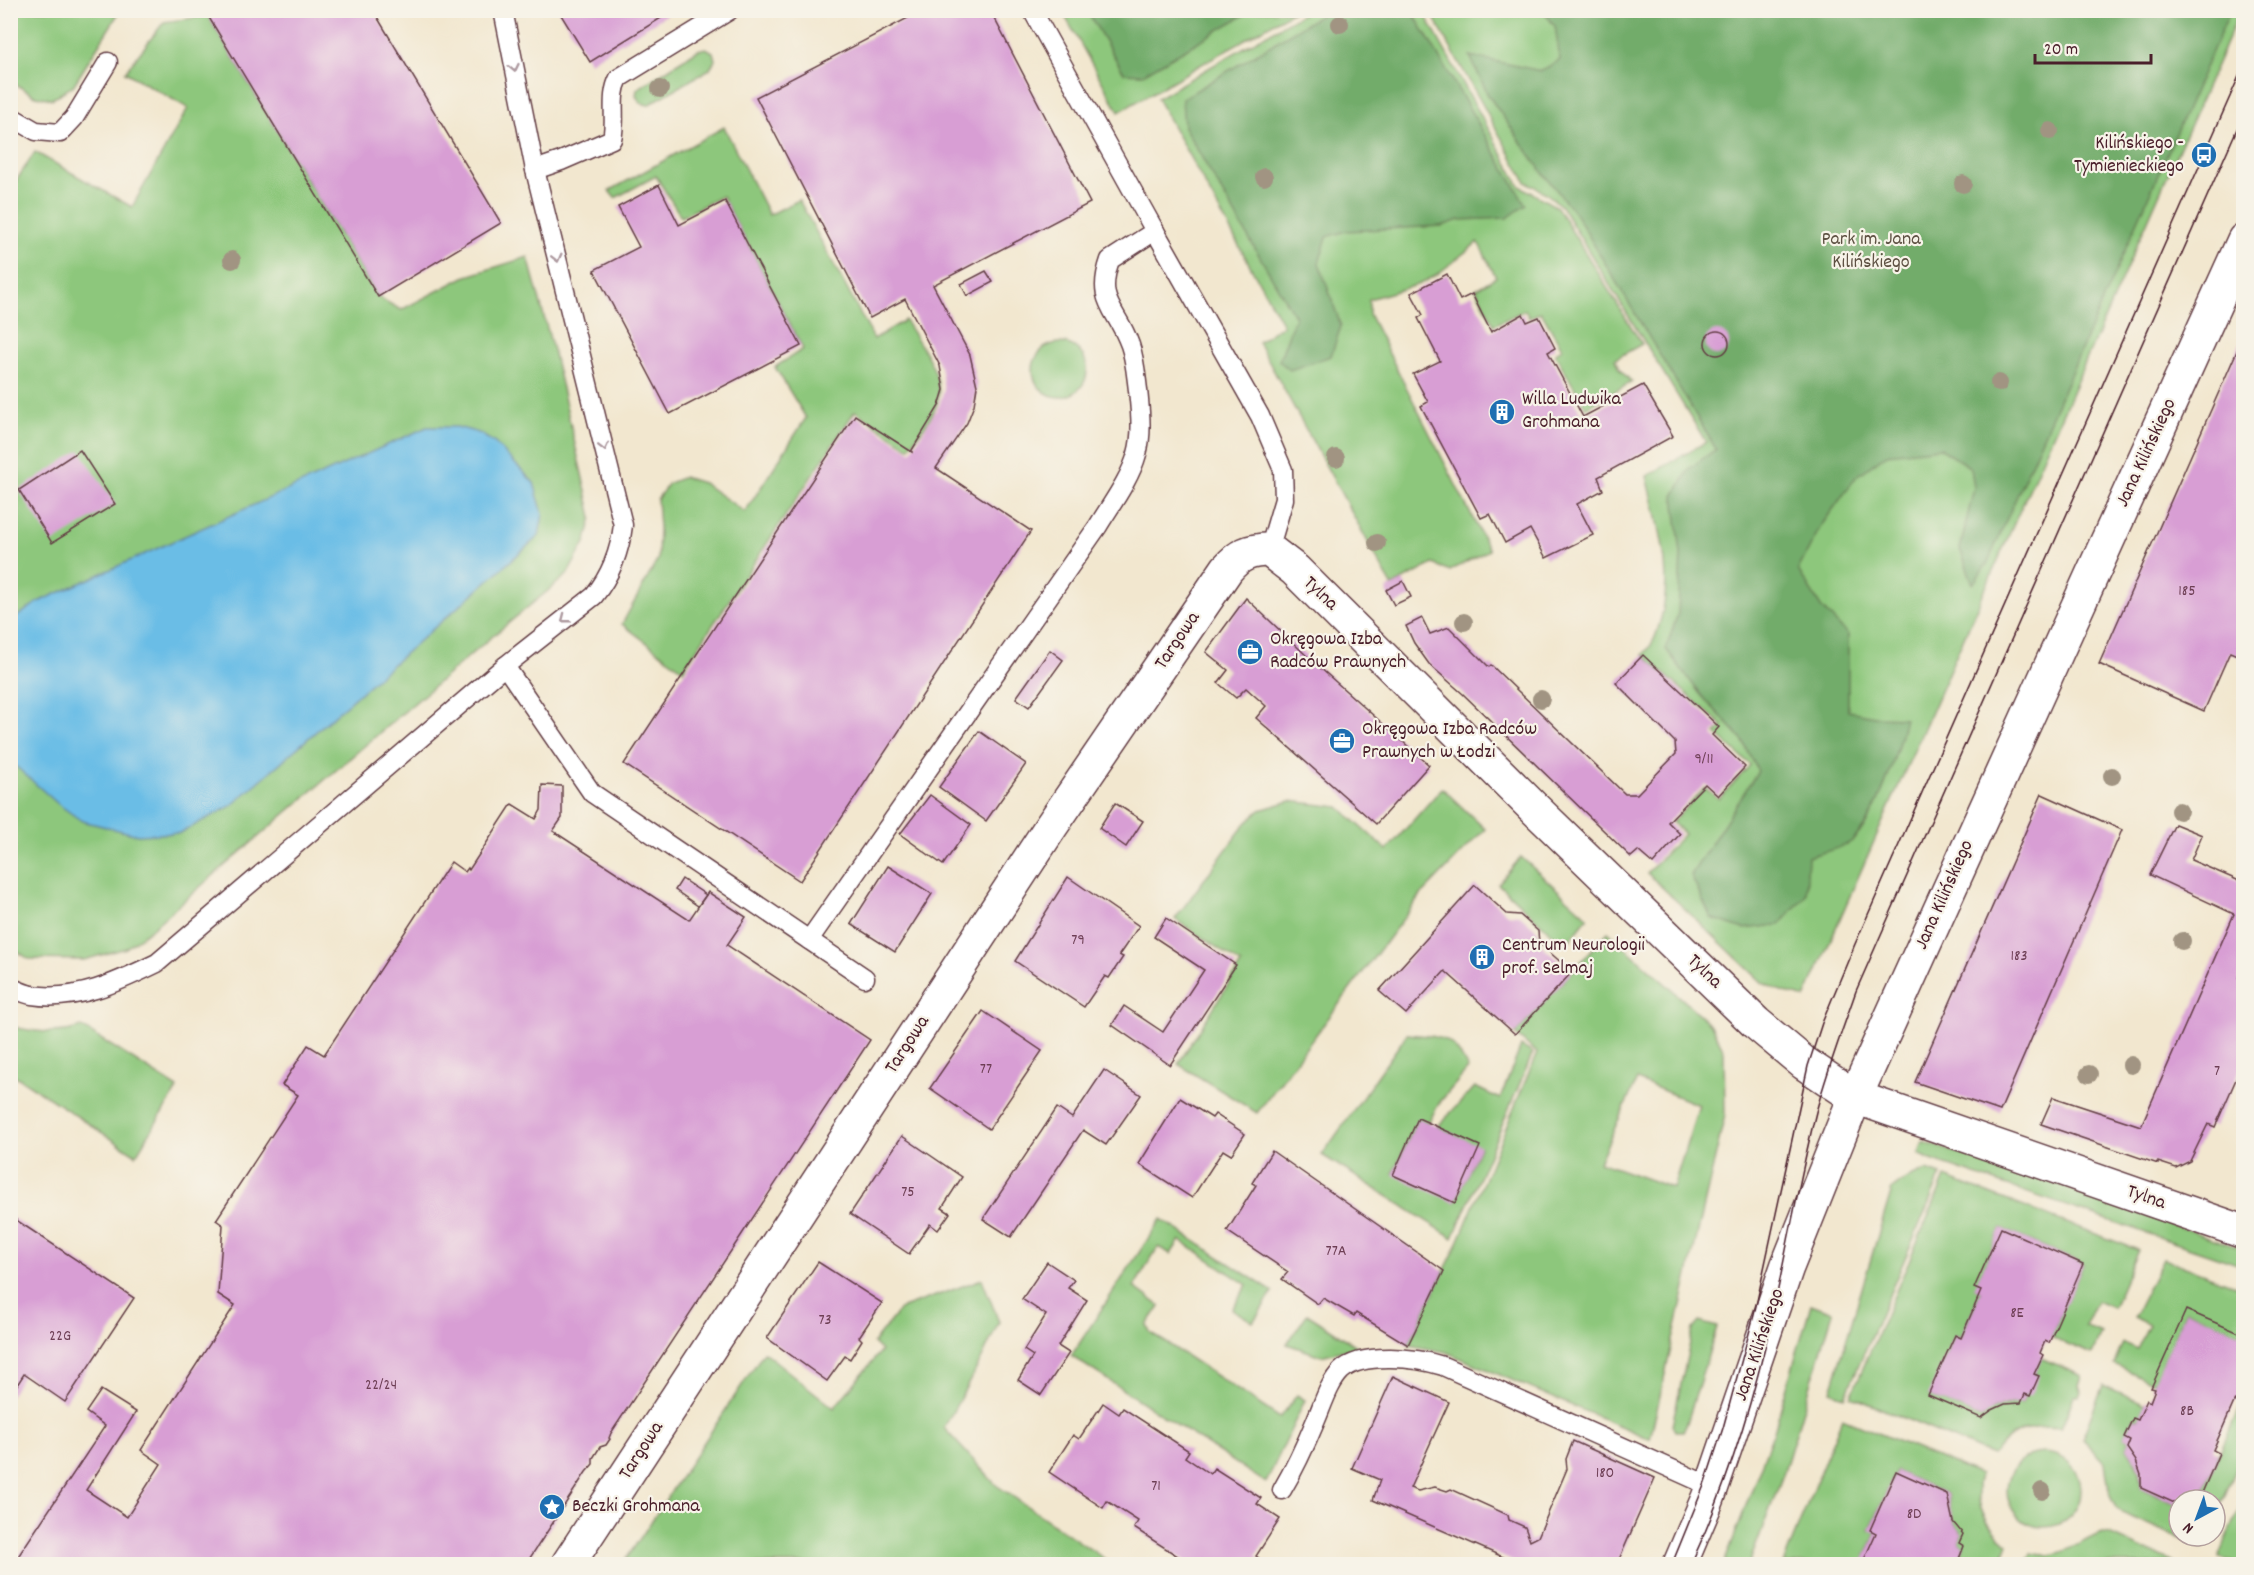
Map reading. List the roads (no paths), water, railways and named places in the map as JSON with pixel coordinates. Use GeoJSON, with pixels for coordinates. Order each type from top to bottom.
{"type":"FeatureCollection","features":[{"type":"Feature","properties":{"kind":"street","name":"Jana Kilińskiego"},"geometry":{"type":"LineString","coordinates":[[1680,1564],[1712,1487],[1787,1268],[1855,1097],[2244,240]]}},
{"type":"Feature","properties":{"kind":"street","name":"Tylna"},"geometry":{"type":"LineString","coordinates":[[1269,550],[1295,570],[1350,623],[1533,807],[1756,1023],[1804,1063],[1855,1097],[2244,1232]]}},
{"type":"Feature","properties":{"kind":"street","name":"Targowa"},"geometry":{"type":"LineString","coordinates":[[567,1564],[1050,828],[1227,569],[1236,558],[1247,552],[1269,550]]}},
{"type":"Feature","properties":{"kind":"lane"},"geometry":{"type":"LineString","coordinates":[[10,987],[32,995],[59,996],[84,993],[108,986],[157,963],[505,666],[594,596],[604,583],[621,543],[623,525],[535,170],[503,10]]}},
{"type":"Feature","properties":{"kind":"lane"},"geometry":{"type":"LineString","coordinates":[[535,170],[612,139],[615,119],[614,89],[619,78],[730,10]]}},
{"type":"Feature","properties":{"kind":"lane"},"geometry":{"type":"LineString","coordinates":[[1032,10],[1260,416],[1283,470],[1284,499],[1269,550]]}},
{"type":"Feature","properties":{"kind":"lane"},"geometry":{"type":"LineString","coordinates":[[10,116],[36,131],[60,133],[74,118],[108,62]]}},
{"type":"Feature","properties":{"kind":"lane"},"geometry":{"type":"LineString","coordinates":[[809,940],[1098,526],[1130,473],[1138,453],[1141,431],[1135,364],[1128,339],[1104,294],[1103,285],[1110,260],[1155,231]]}},
{"type":"Feature","properties":{"kind":"lane"},"geometry":{"type":"LineString","coordinates":[[505,666],[592,793],[866,978]]}},
{"type":"Feature","properties":{"kind":"lane"},"geometry":{"type":"LineString","coordinates":[[1282,1490],[1297,1464],[1335,1379],[1349,1365],[1375,1358],[1431,1362],[1443,1366],[1712,1487]]}},
{"type":"Feature","properties":{"kind":"water"},"geometry":{"type":"Polygon","coordinates":[[[427,427],[457,427],[479,433],[495,443],[534,483],[543,514],[539,536],[231,806],[180,833],[138,835],[82,821],[58,804],[11,762],[11,621],[38,602],[427,427]]]}},
{"type":"Feature","properties":{"kind":"tram line"},"geometry":{"type":"LineString","coordinates":[[1672,1564],[1705,1483],[1723,1428],[1754,1315],[1808,1066],[1822,1023],[2244,65]]}},
{"type":"Feature","properties":{"kind":"tram line"},"geometry":{"type":"LineString","coordinates":[[1691,1564],[1716,1504],[1748,1412],[1772,1317],[1816,1112],[1856,991],[2244,113]]}},
{"type":"Feature","properties":{"kind":"place","name":"Kilińskiego - Tymienieckiego"},"geometry":{"type":"Point","coordinates":[2204,155]}},
{"type":"Feature","properties":{"kind":"place","name":"Willa Ludwika Grohmana"},"geometry":{"type":"Point","coordinates":[1502,412]}},
{"type":"Feature","properties":{"kind":"place","name":"Okręgowa Izba Radców Prawnych"},"geometry":{"type":"Point","coordinates":[1250,652]}},
{"type":"Feature","properties":{"kind":"place","name":"Okręgowa Izba Radców Prawnych w Łodzi"},"geometry":{"type":"Point","coordinates":[1342,741]}},
{"type":"Feature","properties":{"kind":"place","name":"Centrum Neurologii prof. Selmaj"},"geometry":{"type":"Point","coordinates":[1482,957]}},
{"type":"Feature","properties":{"kind":"place","name":"Beczki Grohmana"},"geometry":{"type":"Point","coordinates":[552,1507]}},
{"type":"Feature","properties":{"kind":"park label","name":"Park im. Jana Kilińskiego"},"geometry":{"type":"Point","coordinates":[1871,252]}}]}
